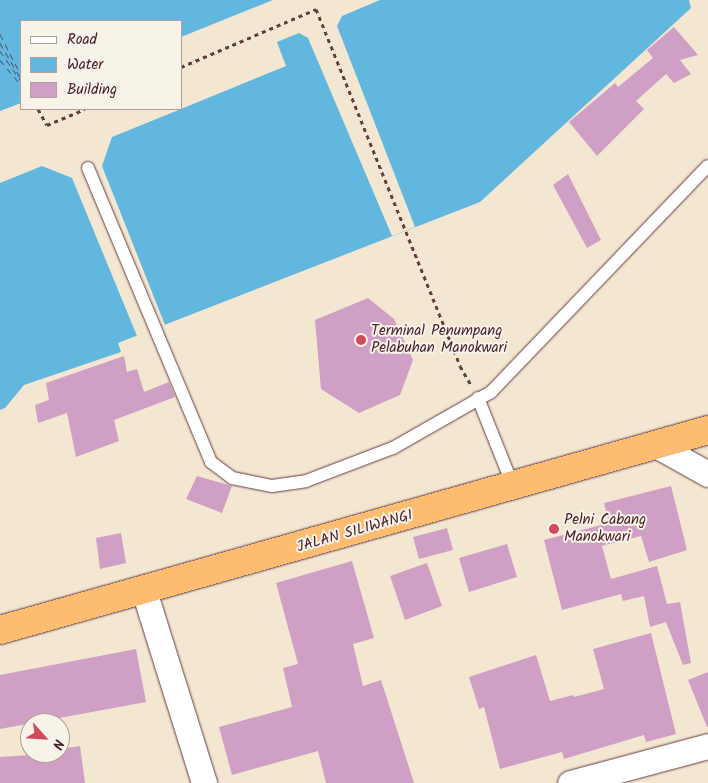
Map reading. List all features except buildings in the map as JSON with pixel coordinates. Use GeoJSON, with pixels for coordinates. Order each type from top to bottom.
{"type":"FeatureCollection","features":[{"type":"Feature","properties":{"kind":"highway","name":"JALAN SILIWANGI"},"geometry":{"type":"LineString","coordinates":[[0,630],[144,591],[708,430]]}},
{"type":"Feature","properties":{"kind":"street"},"geometry":{"type":"LineString","coordinates":[[654,444],[708,474]]}},
{"type":"Feature","properties":{"kind":"street"},"geometry":{"type":"LineString","coordinates":[[144,591],[204,783]]}},
{"type":"Feature","properties":{"kind":"street"},"geometry":{"type":"LineString","coordinates":[[570,783],[708,746]]}},
{"type":"Feature","properties":{"kind":"lane"},"geometry":{"type":"LineString","coordinates":[[88,168],[211,462],[232,478],[272,486],[306,481],[393,448],[500,383],[708,166]]}},
{"type":"Feature","properties":{"kind":"lane"},"geometry":{"type":"LineString","coordinates":[[478,398],[513,486]]}},
{"type":"Feature","properties":{"kind":"path"},"geometry":{"type":"LineString","coordinates":[[182,67],[316,8],[460,366],[478,398]]}},
{"type":"Feature","properties":{"kind":"path"},"geometry":{"type":"LineString","coordinates":[[39,110],[47,125],[83,110]]}},
{"type":"Feature","properties":{"kind":"water"},"geometry":{"type":"Polygon","coordinates":[[[0,0],[689,0],[691,8],[480,202],[118,343],[121,352],[24,385],[5,408],[0,410],[0,0]]]}},
{"type":"Feature","properties":{"kind":"pier"},"geometry":{"type":"Polygon","coordinates":[[[273,0],[380,0],[342,16],[337,26],[415,227],[392,236],[308,38],[299,33],[277,42],[286,66],[182,109],[182,37],[273,0]]]}},
{"type":"Feature","properties":{"kind":"pier"},"geometry":{"type":"Polygon","coordinates":[[[20,103],[20,110],[179,110],[112,137],[102,166],[165,325],[137,336],[72,178],[42,166],[0,183],[0,111],[20,103]]]}},
{"type":"Feature","properties":{"kind":"ferry route"},"geometry":{"type":"LineString","coordinates":[[0,34],[20,73]]}},
{"type":"Feature","properties":{"kind":"ferry route"},"geometry":{"type":"LineString","coordinates":[[0,43],[20,77]]}},
{"type":"Feature","properties":{"kind":"ferry route"},"geometry":{"type":"LineString","coordinates":[[0,51],[20,80]]}},
{"type":"Feature","properties":{"kind":"ferry route"},"geometry":{"type":"LineString","coordinates":[[0,60],[20,84]]}},
{"type":"Feature","properties":{"kind":"place","name":"Terminal Penumpang Pelabuhan Manokwari"},"geometry":{"type":"Point","coordinates":[361,340]}},
{"type":"Feature","properties":{"kind":"place","name":"Pelni Cabang Manokwari"},"geometry":{"type":"Point","coordinates":[554,529]}}]}
